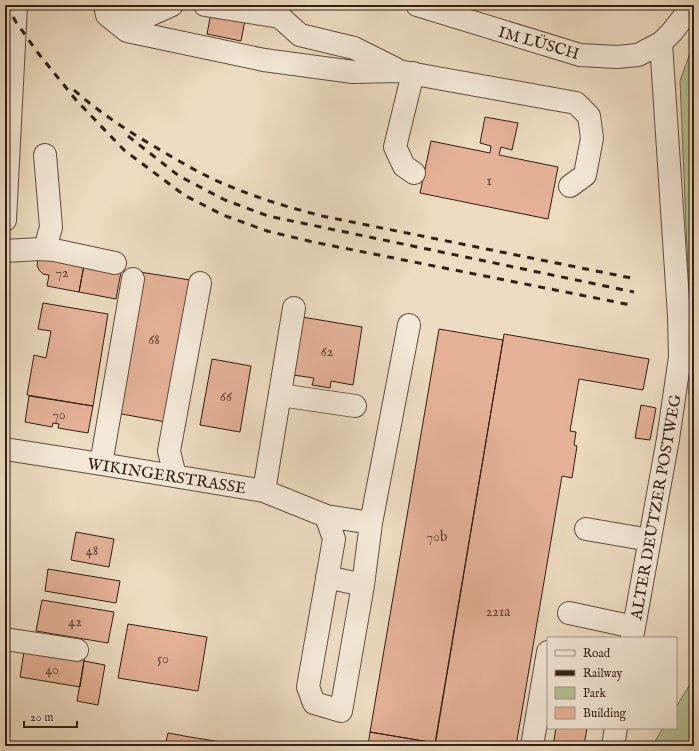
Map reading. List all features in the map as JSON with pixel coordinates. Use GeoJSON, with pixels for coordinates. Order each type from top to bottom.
{"type":"FeatureCollection","features":[{"type":"Feature","properties":{"kind":"street"},"geometry":{"type":"LineString","coordinates":[[5,220],[16,5]]}},
{"type":"Feature","properties":{"kind":"street"},"geometry":{"type":"LineString","coordinates":[[106,10],[143,18],[172,5]]}},
{"type":"Feature","properties":{"kind":"street"},"geometry":{"type":"LineString","coordinates":[[205,5],[280,17],[300,35],[354,48],[405,72]]}},
{"type":"Feature","properties":{"kind":"street","name":"IM LÜSCH"},"geometry":{"type":"LineString","coordinates":[[417,5],[580,55],[617,57],[638,55],[661,42]]}},
{"type":"Feature","properties":{"kind":"street"},"geometry":{"type":"LineString","coordinates":[[661,42],[672,32],[693,5]]}},
{"type":"Feature","properties":{"kind":"street"},"geometry":{"type":"LineString","coordinates":[[106,10],[127,31],[264,60],[354,72],[405,72],[576,103],[589,116],[592,138],[585,175],[570,186]]}},
{"type":"Feature","properties":{"kind":"street","name":"ALTER DEUTZER POSTWEG"},"geometry":{"type":"LineString","coordinates":[[633,632],[668,439],[680,357],[679,316],[661,42]]}},
{"type":"Feature","properties":{"kind":"street"},"geometry":{"type":"LineString","coordinates":[[405,72],[396,147],[404,166],[414,173]]}},
{"type":"Feature","properties":{"kind":"street"},"geometry":{"type":"LineString","coordinates":[[45,155],[51,227],[45,249]]}},
{"type":"Feature","properties":{"kind":"street"},"geometry":{"type":"LineString","coordinates":[[5,251],[45,249],[115,263]]}},
{"type":"Feature","properties":{"kind":"street"},"geometry":{"type":"LineString","coordinates":[[101,464],[133,279]]}},
{"type":"Feature","properties":{"kind":"street"},"geometry":{"type":"LineString","coordinates":[[175,476],[169,451],[200,283]]}},
{"type":"Feature","properties":{"kind":"street"},"geometry":{"type":"LineString","coordinates":[[264,491],[294,308]]}},
{"type":"Feature","properties":{"kind":"street"},"geometry":{"type":"LineString","coordinates":[[332,517],[334,539],[308,687],[314,703],[341,711],[363,585],[371,523],[409,325]]}},
{"type":"Feature","properties":{"kind":"street"},"geometry":{"type":"LineString","coordinates":[[280,395],[355,406]]}},
{"type":"Feature","properties":{"kind":"street","name":"WIKINGERSTRASSE"},"geometry":{"type":"LineString","coordinates":[[5,449],[264,491],[332,517],[371,523]]}},
{"type":"Feature","properties":{"kind":"street"},"geometry":{"type":"LineString","coordinates":[[586,529],[650,540]]}},
{"type":"Feature","properties":{"kind":"street"},"geometry":{"type":"LineString","coordinates":[[327,577],[363,585]]}},
{"type":"Feature","properties":{"kind":"street"},"geometry":{"type":"LineString","coordinates":[[569,613],[633,632]]}},
{"type":"Feature","properties":{"kind":"street"},"geometry":{"type":"LineString","coordinates":[[5,639],[77,650]]}},
{"type":"Feature","properties":{"kind":"street"},"geometry":{"type":"LineString","coordinates":[[532,746],[547,658]]}},
{"type":"Feature","properties":{"kind":"street"},"geometry":{"type":"LineString","coordinates":[[613,746],[616,729]]}},
{"type":"Feature","properties":{"kind":"green space"},"geometry":{"type":"Polygon","coordinates":[[[694,42],[694,395],[689,394],[690,318],[680,81],[694,42]]]}},
{"type":"Feature","properties":{"kind":"green space"},"geometry":{"type":"Polygon","coordinates":[[[694,678],[694,746],[652,746],[662,729],[677,729],[677,705],[694,678]]]}},
{"type":"Feature","properties":{"kind":"building"},"geometry":{"type":"Polygon","coordinates":[[[211,13],[245,20],[241,41],[207,34],[211,13]]]}},
{"type":"Feature","properties":{"kind":"building"},"geometry":{"type":"Polygon","coordinates":[[[485,117],[518,123],[512,150],[501,147],[499,155],[558,167],[548,219],[420,193],[431,141],[490,153],[491,146],[480,143],[485,117]]]}},
{"type":"Feature","properties":{"kind":"building"},"geometry":{"type":"Polygon","coordinates":[[[38,260],[58,260],[84,265],[79,292],[47,286],[49,275],[43,274],[39,270],[37,265],[38,260]]]}},
{"type":"Feature","properties":{"kind":"building"},"geometry":{"type":"Polygon","coordinates":[[[84,265],[121,272],[116,299],[79,292],[84,265]]]}},
{"type":"Feature","properties":{"kind":"building"},"geometry":{"type":"Polygon","coordinates":[[[140,272],[190,280],[166,422],[116,413],[140,272]]]}},
{"type":"Feature","properties":{"kind":"building"},"geometry":{"type":"Polygon","coordinates":[[[43,303],[108,314],[93,406],[27,395],[34,355],[46,358],[51,331],[38,329],[43,303]]]}},
{"type":"Feature","properties":{"kind":"building"},"geometry":{"type":"Polygon","coordinates":[[[302,317],[362,327],[353,385],[331,381],[330,388],[312,385],[314,378],[293,375],[302,317]]]}},
{"type":"Feature","properties":{"kind":"building"},"geometry":{"type":"Polygon","coordinates":[[[439,329],[503,340],[435,743],[370,732],[439,329]]]}},
{"type":"Feature","properties":{"kind":"building"},"geometry":{"type":"Polygon","coordinates":[[[504,334],[649,359],[643,390],[579,379],[570,431],[576,432],[574,445],[577,446],[572,478],[562,476],[516,746],[435,746],[504,334]]]}},
{"type":"Feature","properties":{"kind":"building"},"geometry":{"type":"Polygon","coordinates":[[[212,359],[251,366],[240,432],[200,425],[212,359]]]}},
{"type":"Feature","properties":{"kind":"building"},"geometry":{"type":"Polygon","coordinates":[[[29,396],[93,406],[88,433],[58,428],[59,424],[53,423],[52,427],[25,422],[29,396]]]}},
{"type":"Feature","properties":{"kind":"building"},"geometry":{"type":"Polygon","coordinates":[[[641,405],[656,408],[650,440],[635,438],[641,405]]]}},
{"type":"Feature","properties":{"kind":"building"},"geometry":{"type":"Polygon","coordinates":[[[76,532],[114,539],[109,567],[71,560],[76,532]]]}},
{"type":"Feature","properties":{"kind":"building"},"geometry":{"type":"Polygon","coordinates":[[[48,569],[120,581],[116,603],[45,591],[48,569]]]}},
{"type":"Feature","properties":{"kind":"building"},"geometry":{"type":"Polygon","coordinates":[[[42,600],[114,612],[108,643],[36,631],[42,600]]]}},
{"type":"Feature","properties":{"kind":"building"},"geometry":{"type":"Polygon","coordinates":[[[128,624],[207,637],[198,691],[118,678],[128,624]]]}},
{"type":"Feature","properties":{"kind":"building"},"geometry":{"type":"Polygon","coordinates":[[[25,645],[85,655],[80,687],[20,677],[25,645]]]}},
{"type":"Feature","properties":{"kind":"building"},"geometry":{"type":"Polygon","coordinates":[[[84,661],[105,665],[98,705],[77,701],[84,661]]]}},
{"type":"Feature","properties":{"kind":"building"},"geometry":{"type":"Polygon","coordinates":[[[556,729],[587,729],[584,746],[553,746],[556,729]]]}},
{"type":"Feature","properties":{"kind":"building"},"geometry":{"type":"Polygon","coordinates":[[[370,732],[435,743],[435,746],[368,746],[370,732]]]}},
{"type":"Feature","properties":{"kind":"building"},"geometry":{"type":"Polygon","coordinates":[[[168,733],[190,737],[246,746],[165,746],[168,733]]]}},
{"type":"Feature","properties":{"kind":"railway"},"geometry":{"type":"LineString","coordinates":[[6,5],[38,53],[76,100],[124,150],[184,195],[223,215],[267,231],[313,242],[631,305]]}},
{"type":"Feature","properties":{"kind":"railway"},"geometry":{"type":"LineString","coordinates":[[74,90],[116,123],[179,161],[220,182],[264,199],[322,216],[636,279]]}},
{"type":"Feature","properties":{"kind":"railway"},"geometry":{"type":"LineString","coordinates":[[128,136],[179,176],[225,200],[268,216],[634,292]]}}]}
